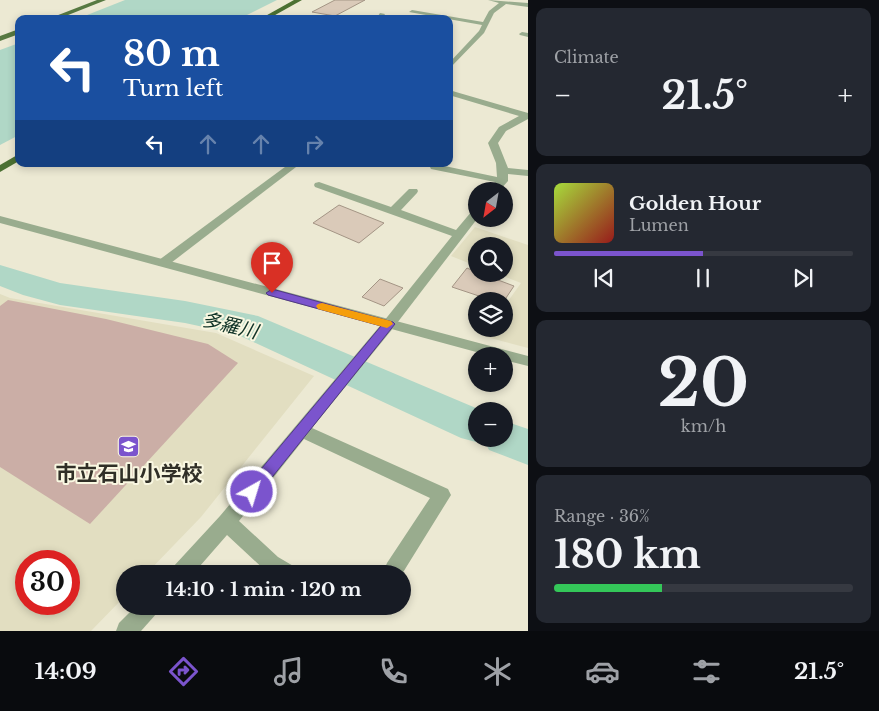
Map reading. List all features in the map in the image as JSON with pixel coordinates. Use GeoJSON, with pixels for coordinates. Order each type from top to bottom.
{"type":"FeatureCollection","features":[{"type":"Feature","properties":{"kind":"highway"},"geometry":{"type":"LineString","coordinates":[[271,15],[299,0]]}},
{"type":"Feature","properties":{"kind":"highway"},"geometry":{"type":"LineString","coordinates":[[0,169],[15,160]]}},
{"type":"Feature","properties":{"kind":"main road"},"geometry":{"type":"LineString","coordinates":[[62,15],[103,0]]}},
{"type":"Feature","properties":{"kind":"main road"},"geometry":{"type":"LineString","coordinates":[[0,39],[15,33]]}},
{"type":"Feature","properties":{"kind":"street"},"geometry":{"type":"LineString","coordinates":[[491,0],[510,1],[528,5]]}},
{"type":"Feature","properties":{"kind":"street"},"geometry":{"type":"LineString","coordinates":[[453,63],[482,32],[491,12],[510,1]]}},
{"type":"Feature","properties":{"kind":"street"},"geometry":{"type":"LineString","coordinates":[[412,12],[430,15]]}},
{"type":"Feature","properties":{"kind":"street"},"geometry":{"type":"LineString","coordinates":[[453,19],[486,24]]}},
{"type":"Feature","properties":{"kind":"street"},"geometry":{"type":"LineString","coordinates":[[453,53],[462,54]]}},
{"type":"Feature","properties":{"kind":"street"},"geometry":{"type":"LineString","coordinates":[[453,94],[527,116]]}},
{"type":"Feature","properties":{"kind":"street"},"geometry":{"type":"LineString","coordinates":[[501,182],[503,176],[493,143],[494,138],[504,128],[527,116]]}},
{"type":"Feature","properties":{"kind":"street"},"geometry":{"type":"LineString","coordinates":[[163,263],[291,167]]}},
{"type":"Feature","properties":{"kind":"street"},"geometry":{"type":"LineString","coordinates":[[435,167],[503,176],[523,172],[528,178]]}},
{"type":"Feature","properties":{"kind":"street"},"geometry":{"type":"LineString","coordinates":[[319,185],[459,234]]}},
{"type":"Feature","properties":{"kind":"street"},"geometry":{"type":"LineString","coordinates":[[394,211],[413,191]]}},
{"type":"Feature","properties":{"kind":"street"},"geometry":{"type":"LineString","coordinates":[[0,219],[528,361]]}},
{"type":"Feature","properties":{"kind":"street"},"geometry":{"type":"LineString","coordinates":[[188,565],[227,522],[389,324],[468,223]]}},
{"type":"Feature","properties":{"kind":"street"},"geometry":{"type":"LineString","coordinates":[[301,430],[442,495],[397,565]]}},
{"type":"Feature","properties":{"kind":"street"},"geometry":{"type":"LineString","coordinates":[[227,522],[273,565]]}},
{"type":"Feature","properties":{"kind":"street"},"geometry":{"type":"LineString","coordinates":[[127,631],[142,615]]}},
{"type":"Feature","properties":{"kind":"shaded area"},"geometry":{"type":"Polygon","coordinates":[[[125,0],[277,0],[247,15],[87,15],[125,0]]]}},
{"type":"Feature","properties":{"kind":"shaded area"},"geometry":{"type":"Polygon","coordinates":[[[15,44],[15,137],[0,145],[0,50],[15,44]]]}},
{"type":"Feature","properties":{"kind":"shaded area"},"geometry":{"type":"Polygon","coordinates":[[[474,228],[504,237],[468,237],[468,263],[451,256],[474,228]]]}},
{"type":"Feature","properties":{"kind":"shaded area"},"geometry":{"type":"Polygon","coordinates":[[[513,240],[528,245],[528,348],[487,337],[513,337],[513,294],[521,283],[513,280],[513,240]]]}},
{"type":"Feature","properties":{"kind":"shaded area","name":"市立石山小学校"},"geometry":{"type":"Polygon","coordinates":[[[0,294],[10,298],[216,333],[314,376],[201,517],[155,565],[116,565],[116,605],[91,631],[0,631],[0,294]]]}},
{"type":"Feature","properties":{"kind":"shaded area"},"geometry":{"type":"Polygon","coordinates":[[[8,300],[106,319],[208,344],[238,363],[90,524],[0,467],[0,306],[8,300]]]}},
{"type":"Feature","properties":{"kind":"building"},"geometry":{"type":"Polygon","coordinates":[[[335,0],[365,0],[337,15],[312,12],[335,0]]]}},
{"type":"Feature","properties":{"kind":"building"},"geometry":{"type":"Polygon","coordinates":[[[339,205],[384,223],[359,243],[313,223],[339,205]]]}},
{"type":"Feature","properties":{"kind":"building"},"geometry":{"type":"Polygon","coordinates":[[[467,268],[468,282],[503,282],[514,286],[510,292],[468,292],[452,287],[467,268]]]}},
{"type":"Feature","properties":{"kind":"building"},"geometry":{"type":"Polygon","coordinates":[[[380,279],[403,288],[384,306],[362,297],[380,279]]]}},
{"type":"Feature","properties":{"kind":"waterway","name":"多羅川"},"geometry":{"type":"LineString","coordinates":[[0,275],[35,288],[60,294],[185,312],[245,324],[468,422]]}},
{"type":"Feature","properties":{"kind":"waterway","name":"多羅川"},"geometry":{"type":"LineString","coordinates":[[513,442],[528,448]]}},
{"type":"Feature","properties":{"kind":"slow traffic"},"geometry":{"type":"LineString","coordinates":[[322,306],[387,324]]}},
{"type":"Feature","properties":{"kind":"place","name":"市立石山小学校"},"geometry":{"type":"Point","coordinates":[129,447]}},
{"type":"Feature","properties":{"kind":"route"},"geometry":{"type":"LineString","coordinates":[[252,492],[333,390],[389,324],[272,293]]}}]}
